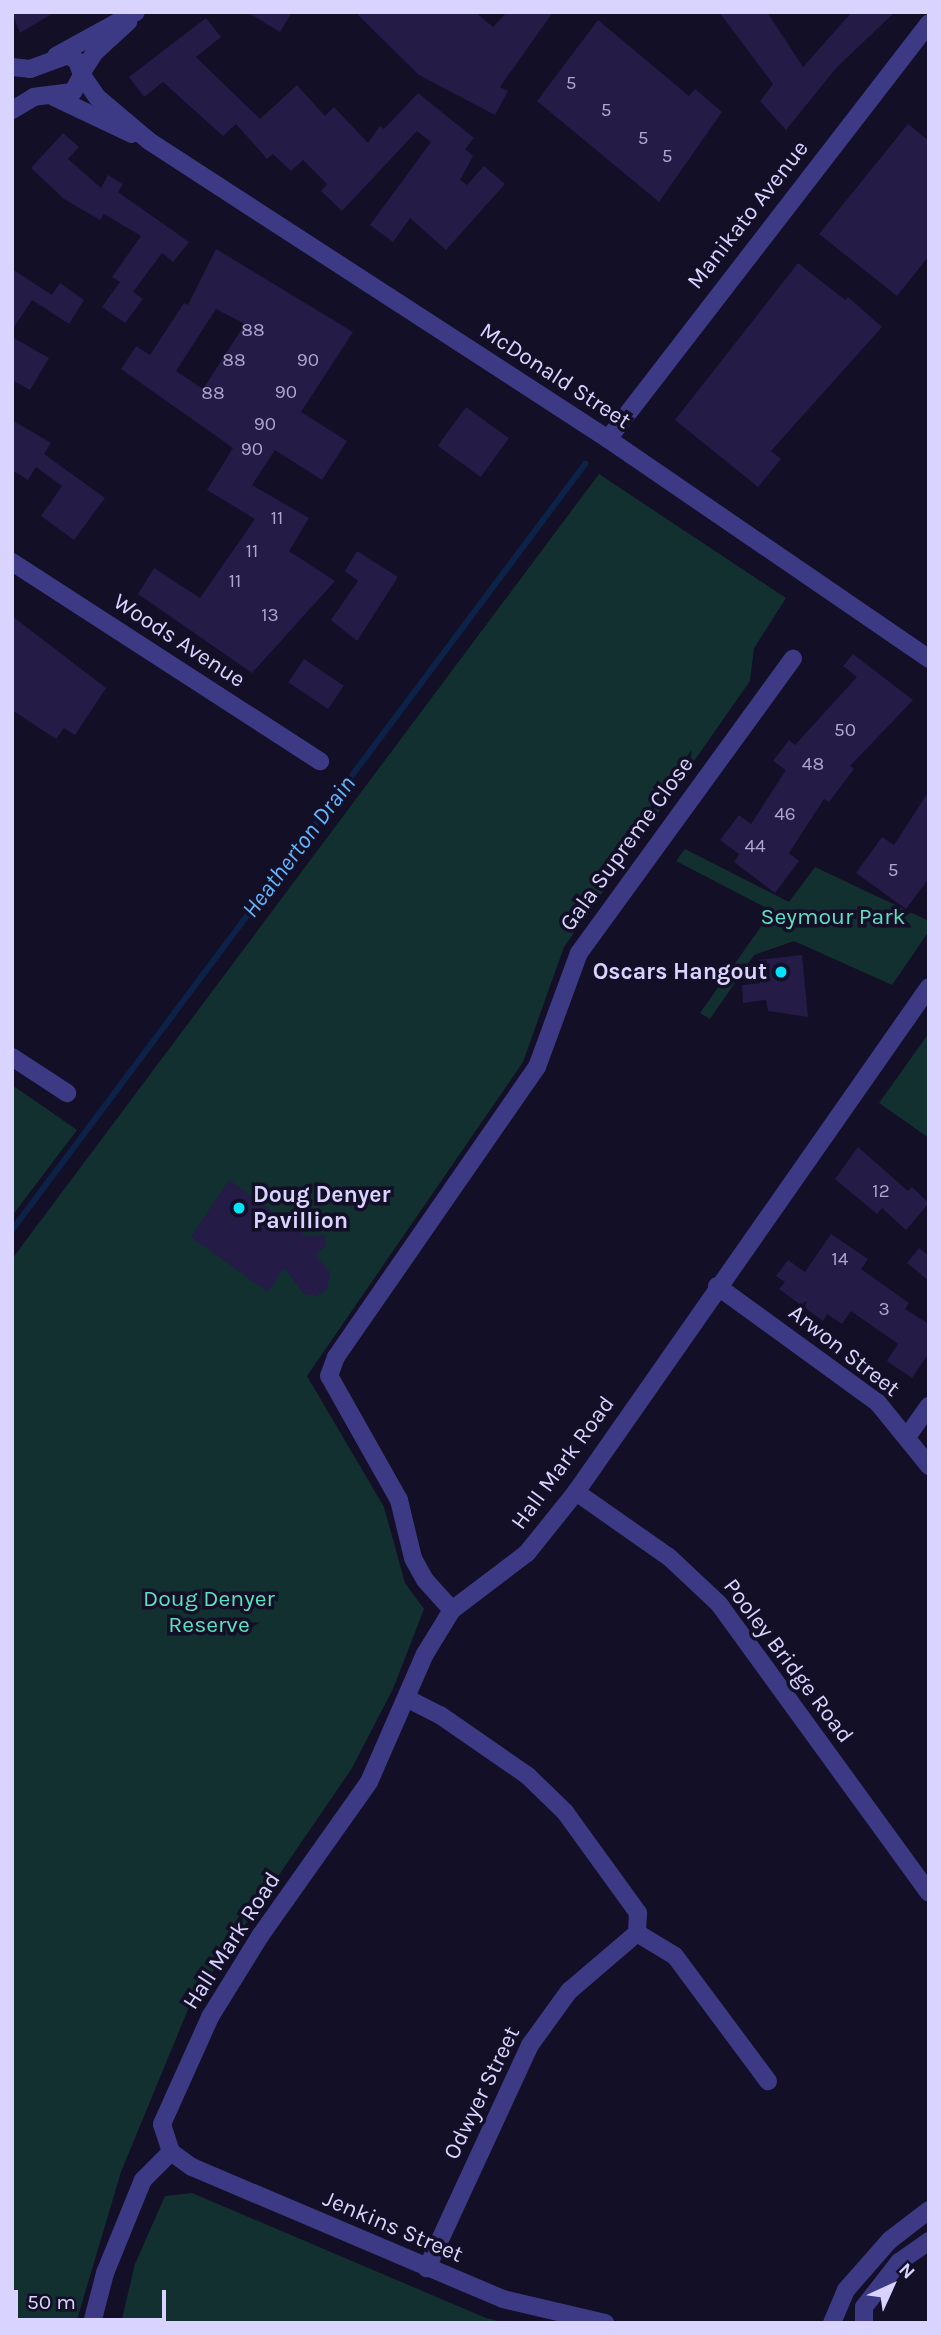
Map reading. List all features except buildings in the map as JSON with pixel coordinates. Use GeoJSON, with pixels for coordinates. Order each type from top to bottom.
{"type":"FeatureCollection","features":[{"type":"Feature","properties":{"kind":"street"},"geometry":{"type":"LineString","coordinates":[[12,67],[30,69],[137,12]]}},
{"type":"Feature","properties":{"kind":"street"},"geometry":{"type":"LineString","coordinates":[[12,110],[30,98],[73,92],[98,48],[137,12]]}},
{"type":"Feature","properties":{"kind":"street","name":"Manikato Avenue"},"geometry":{"type":"LineString","coordinates":[[608,439],[929,23]]}},
{"type":"Feature","properties":{"kind":"street"},"geometry":{"type":"LineString","coordinates":[[50,59],[71,55],[82,73]]}},
{"type":"Feature","properties":{"kind":"street","name":"McDonald Street"},"geometry":{"type":"LineString","coordinates":[[82,73],[97,97],[149,141],[608,439],[929,659]]}},
{"type":"Feature","properties":{"kind":"street","name":"McDonald Street"},"geometry":{"type":"LineString","coordinates":[[48,95],[149,141]]}},
{"type":"Feature","properties":{"kind":"street","name":"Woods Avenue"},"geometry":{"type":"LineString","coordinates":[[12,562],[320,761]]}},
{"type":"Feature","properties":{"kind":"street","name":"Gala Supreme Close"},"geometry":{"type":"LineString","coordinates":[[452,1610],[425,1580],[413,1558],[399,1500],[329,1376],[336,1357],[537,1067],[579,953],[793,658]]}},
{"type":"Feature","properties":{"kind":"street","name":"Hall Mark Road"},"geometry":{"type":"LineString","coordinates":[[171,2151],[162,2124],[210,2017],[260,1936],[369,1782],[408,1699],[425,1654],[452,1610],[527,1553],[576,1492],[717,1286],[929,987]]}},
{"type":"Feature","properties":{"kind":"street"},"geometry":{"type":"LineString","coordinates":[[12,1057],[67,1093]]}},
{"type":"Feature","properties":{"kind":"street","name":"Arwon Street"},"geometry":{"type":"LineString","coordinates":[[717,1286],[878,1403],[929,1466]]}},
{"type":"Feature","properties":{"kind":"street"},"geometry":{"type":"LineString","coordinates":[[907,1437],[929,1406]]}},
{"type":"Feature","properties":{"kind":"street","name":"Pooley Bridge Road"},"geometry":{"type":"LineString","coordinates":[[576,1492],[669,1557],[719,1604],[929,1893]]}},
{"type":"Feature","properties":{"kind":"street"},"geometry":{"type":"LineString","coordinates":[[408,1699],[440,1715],[528,1776],[565,1812],[631,1897],[639,1913],[637,1933],[675,1956],[768,2081]]}},
{"type":"Feature","properties":{"kind":"street","name":"Odwyer Street"},"geometry":{"type":"LineString","coordinates":[[427,2268],[530,2045],[569,1991],[637,1933]]}},
{"type":"Feature","properties":{"kind":"street"},"geometry":{"type":"LineString","coordinates":[[92,2323],[105,2273],[143,2180],[171,2151]]}},
{"type":"Feature","properties":{"kind":"street","name":"Jenkins Street"},"geometry":{"type":"LineString","coordinates":[[171,2151],[192,2167],[503,2299],[605,2323]]}},
{"type":"Feature","properties":{"kind":"street"},"geometry":{"type":"LineString","coordinates":[[832,2323],[846,2290],[890,2239],[929,2210]]}},
{"type":"Feature","properties":{"kind":"street"},"geometry":{"type":"LineString","coordinates":[[864,2323],[864,2307],[899,2262],[929,2241]]}},
{"type":"Feature","properties":{"kind":"green space","name":"Doug Denyer Reserve"},"geometry":{"type":"Polygon","coordinates":[[[599,474],[786,598],[754,648],[750,681],[564,947],[523,1062],[307,1376],[384,1507],[405,1583],[424,1609],[393,1689],[352,1768],[189,2007],[121,2172],[76,2323],[12,2323],[12,1259],[599,474]]]}},
{"type":"Feature","properties":{"kind":"green space","name":"Seymour Park"},"geometry":{"type":"Polygon","coordinates":[[[685,849],[789,902],[815,867],[929,921],[929,931],[892,985],[794,941],[754,955],[710,1019],[700,1013],[772,911],[676,861],[685,849]]]}},
{"type":"Feature","properties":{"kind":"green space"},"geometry":{"type":"Polygon","coordinates":[[[929,1033],[929,1138],[879,1103],[929,1033]]]}},
{"type":"Feature","properties":{"kind":"green space"},"geometry":{"type":"Polygon","coordinates":[[[15,1087],[77,1130],[12,1216],[12,1090],[15,1087]]]}},
{"type":"Feature","properties":{"kind":"green space"},"geometry":{"type":"Polygon","coordinates":[[[192,2193],[486,2318],[506,2323],[121,2323],[135,2264],[165,2196],[192,2193]]]}},
{"type":"Feature","properties":{"kind":"waterway","name":"Heatherton Drain"},"geometry":{"type":"LineString","coordinates":[[12,1230],[585,464]]}},
{"type":"Feature","properties":{"kind":"place","name":"Oscars Hangout"},"geometry":{"type":"Point","coordinates":[781,972]}},
{"type":"Feature","properties":{"kind":"place","name":"Doug Denyer Pavillion"},"geometry":{"type":"Point","coordinates":[239,1208]}}]}
